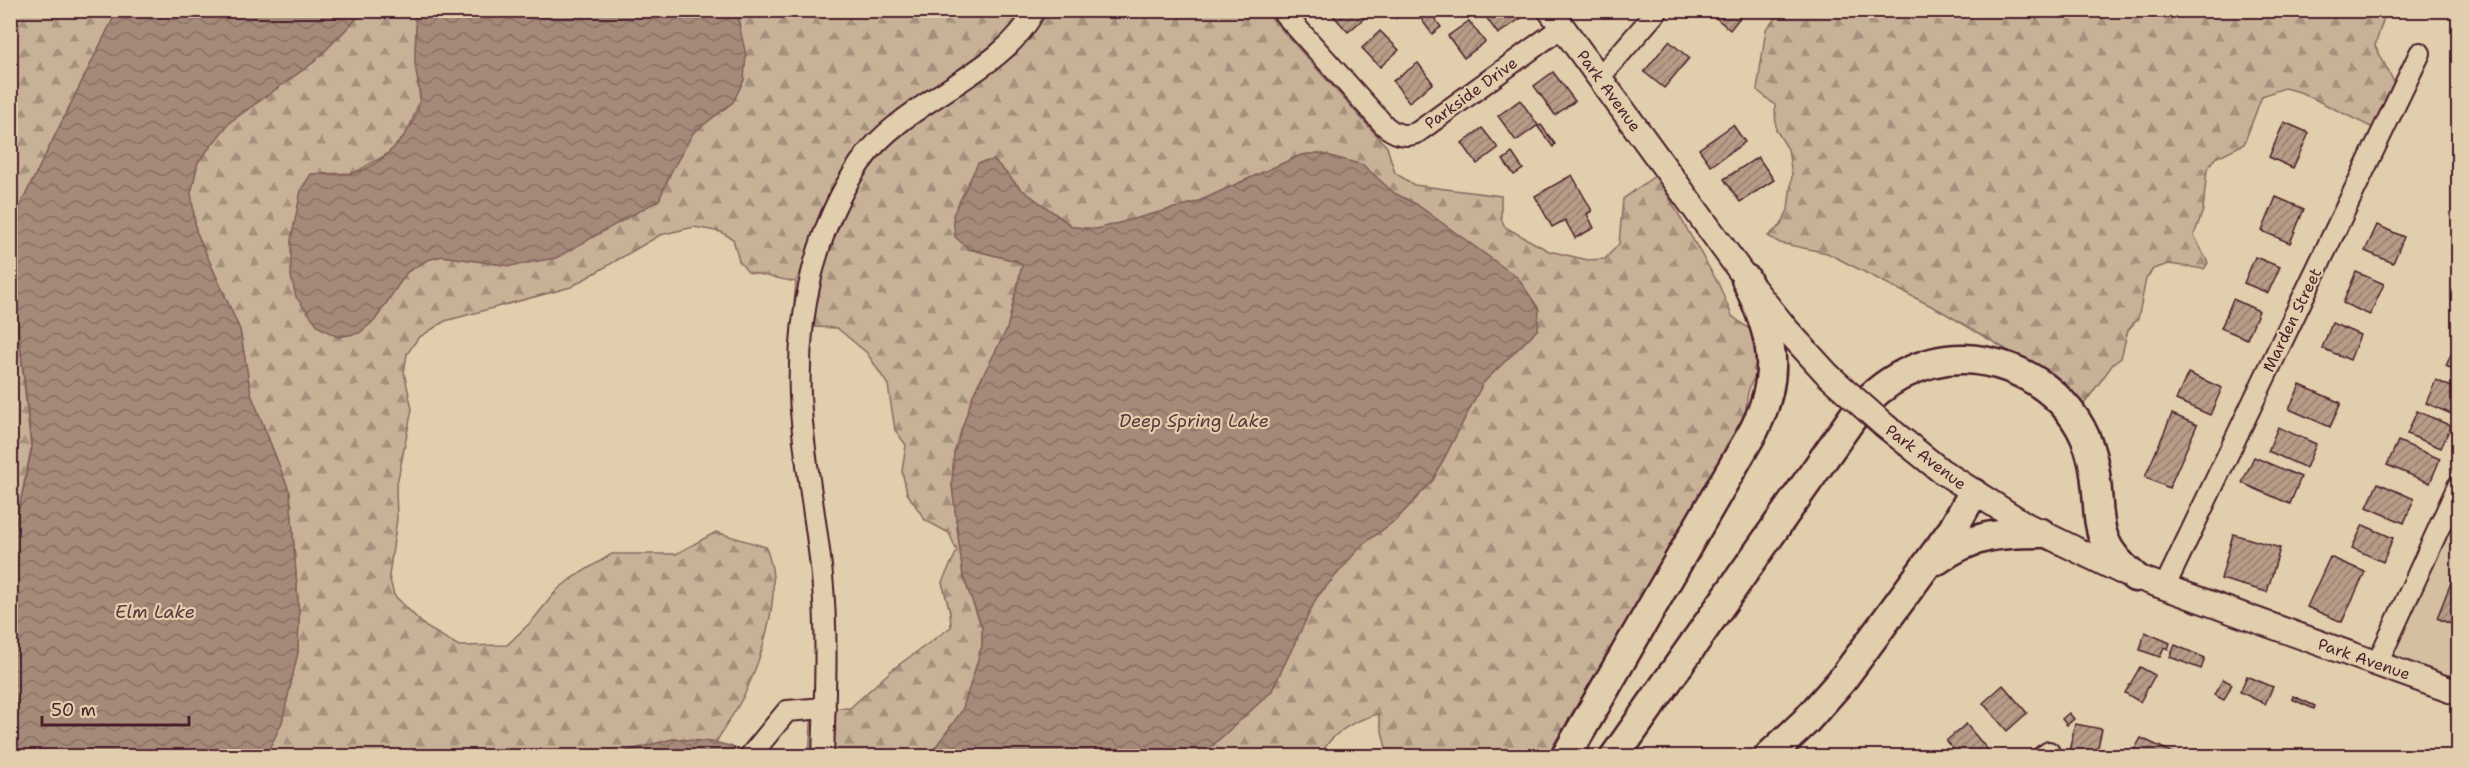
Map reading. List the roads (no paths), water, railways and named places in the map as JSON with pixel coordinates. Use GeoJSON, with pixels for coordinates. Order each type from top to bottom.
{"type":"FeatureCollection","features":[{"type":"Feature","properties":{"kind":"highway"},"geometry":{"type":"LineString","coordinates":[[1566,756],[1754,430],[1766,403],[1772,376],[1771,349],[1763,318],[1746,279]]}},
{"type":"Feature","properties":{"kind":"highway"},"geometry":{"type":"LineString","coordinates":[[1615,756],[1855,414],[1875,391],[1913,369],[1950,360],[1989,362],[2016,370],[2050,391],[2074,418],[2088,446],[2094,469],[2098,524],[2105,544],[2117,562],[2134,577]]}},
{"type":"Feature","properties":{"kind":"highway"},"geometry":{"type":"LineString","coordinates":[[1769,756],[1819,708],[1922,573],[1959,521],[1974,493]]}},
{"type":"Feature","properties":{"kind":"highway"},"geometry":{"type":"LineString","coordinates":[[1922,573],[1949,552],[1970,540],[1994,535],[2041,533]]}},
{"type":"Feature","properties":{"kind":"main road","name":"Park Avenue"},"geometry":{"type":"LineString","coordinates":[[1556,19],[1746,279],[1787,330],[1828,375],[1884,425],[1940,470],[2041,533],[2134,577],[2458,693]]}},
{"type":"Feature","properties":{"kind":"street"},"geometry":{"type":"LineString","coordinates":[[823,756],[825,611],[800,394],[805,311],[819,243],[836,203],[861,162],[876,143],[912,112],[997,55],[1023,30],[1035,10]]}},
{"type":"Feature","properties":{"kind":"street","name":"Parkside Drive"},"geometry":{"type":"LineString","coordinates":[[1281,10],[1385,126],[1392,132],[1402,135],[1418,132],[1556,19]]}},
{"type":"Feature","properties":{"kind":"street"},"geometry":{"type":"LineString","coordinates":[[1599,78],[1658,10]]}},
{"type":"Feature","properties":{"kind":"street","name":"Marden Street"},"geometry":{"type":"LineString","coordinates":[[2164,588],[2420,52]]}},
{"type":"Feature","properties":{"kind":"street"},"geometry":{"type":"LineString","coordinates":[[2377,664],[2458,486]]}},
{"type":"Feature","properties":{"kind":"street"},"geometry":{"type":"LineString","coordinates":[[750,756],[787,711],[825,708]]}},
{"type":"Feature","properties":{"kind":"water","name":"Elm Lake"},"geometry":{"type":"Polygon","coordinates":[[[117,11],[364,11],[314,62],[230,122],[198,162],[191,193],[196,231],[240,330],[251,394],[290,493],[299,615],[298,652],[282,722],[266,756],[11,756],[11,547],[32,448],[12,271],[20,206],[117,11]]]}},
{"type":"Feature","properties":{"kind":"water"},"geometry":{"type":"Polygon","coordinates":[[[411,11],[736,11],[746,55],[744,80],[733,102],[693,133],[671,172],[659,200],[556,258],[510,266],[442,256],[427,260],[407,272],[375,320],[359,333],[338,337],[319,327],[296,297],[291,277],[291,240],[301,190],[311,174],[353,173],[375,163],[397,144],[406,132],[418,108],[420,97],[415,65],[416,28],[411,11]]]}},
{"type":"Feature","properties":{"kind":"water","name":"Deep Spring Lake"},"geometry":{"type":"Polygon","coordinates":[[[1319,153],[1363,165],[1394,193],[1416,204],[1518,278],[1539,309],[1538,329],[1483,383],[1433,480],[1397,519],[1361,546],[1317,597],[1271,692],[1201,756],[929,756],[962,711],[982,647],[982,627],[963,576],[952,485],[954,453],[973,395],[1007,329],[1022,266],[1016,261],[969,249],[955,237],[953,215],[978,163],[994,160],[1021,189],[1073,227],[1097,229],[1197,202],[1301,155],[1319,153]]]}},
{"type":"Feature","properties":{"kind":"water"},"geometry":{"type":"Polygon","coordinates":[[[673,739],[723,744],[749,756],[608,756],[673,739]]]}}]}
